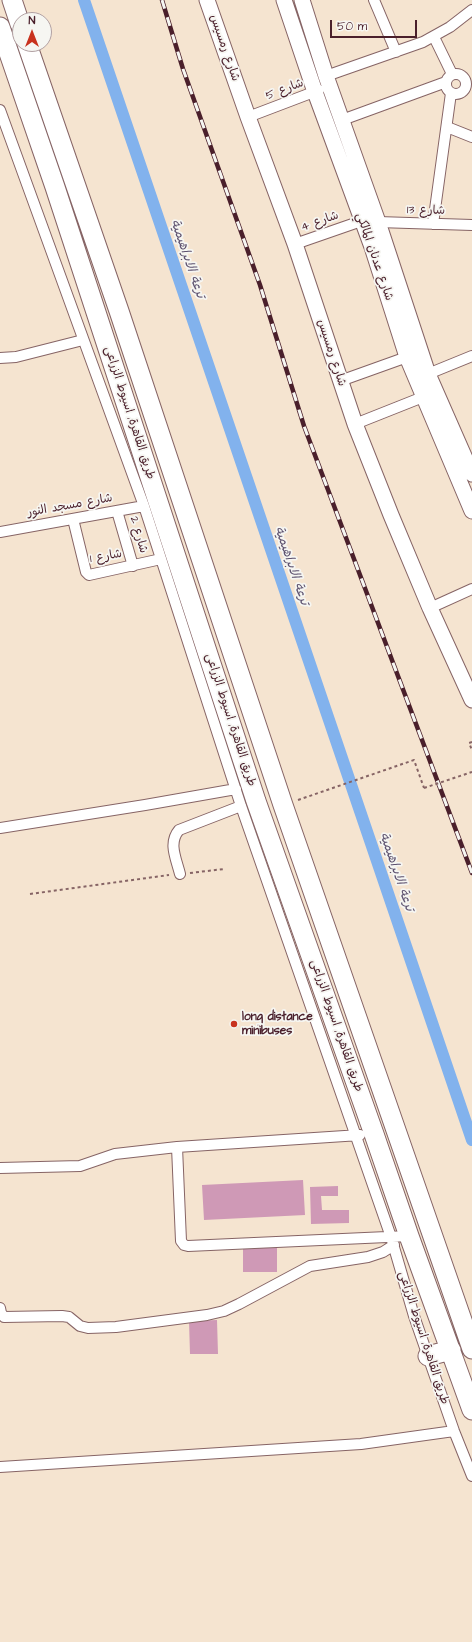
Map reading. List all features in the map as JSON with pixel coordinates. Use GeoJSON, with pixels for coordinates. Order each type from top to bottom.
{"type":"FeatureCollection","features":[{"type":"Feature","properties":{"kind":"highway"},"geometry":{"type":"LineString","coordinates":[[12,0],[16,12]]}},
{"type":"Feature","properties":{"kind":"highway","name":"طريق القاهرة, اسيوط الزراعى"},"geometry":{"type":"LineString","coordinates":[[0,27],[55,187],[97,317],[244,798],[374,1134],[398,1240],[451,1350],[472,1410]]}},
{"type":"Feature","properties":{"kind":"highway","name":"طريق القاهرة, اسيوط الزراعى"},"geometry":{"type":"LineString","coordinates":[[30,52],[119,311],[279,793],[472,1349]]}},
{"type":"Feature","properties":{"kind":"highway"},"geometry":{"type":"LineString","coordinates":[[97,317],[119,311]]}},
{"type":"Feature","properties":{"kind":"highway"},"geometry":{"type":"LineString","coordinates":[[244,798],[279,793]]}},
{"type":"Feature","properties":{"kind":"highway"},"geometry":{"type":"LineString","coordinates":[[428,1356],[451,1350]]}},
{"type":"Feature","properties":{"kind":"main road","name":"شارع رمسيس"},"geometry":{"type":"LineString","coordinates":[[207,0],[295,244],[355,424],[430,608],[472,700]]}},
{"type":"Feature","properties":{"kind":"main road","name":"شارع عدنان المالكي"},"geometry":{"type":"LineString","coordinates":[[284,0],[315,92],[372,220],[407,357],[422,376],[423,397],[472,511]]}},
{"type":"Feature","properties":{"kind":"main road","name":"شارع عدنان المالكي"},"geometry":{"type":"LineString","coordinates":[[302,0],[342,120],[422,376],[472,474]]}},
{"type":"Feature","properties":{"kind":"street"},"geometry":{"type":"LineString","coordinates":[[374,0],[396,52]]}},
{"type":"Feature","properties":{"kind":"street","name":"شارع 5"},"geometry":{"type":"LineString","coordinates":[[248,117],[315,92],[328,81],[434,37],[472,10]]}},
{"type":"Feature","properties":{"kind":"street"},"geometry":{"type":"LineString","coordinates":[[342,120],[449,78],[460,74],[469,83],[462,92],[458,94],[451,93],[447,88],[449,78],[434,37]]}},
{"type":"Feature","properties":{"kind":"street"},"geometry":{"type":"LineString","coordinates":[[434,224],[451,93]]}},
{"type":"Feature","properties":{"kind":"street","name":"طريق القاهرة, اسيوط الزراعى"},"geometry":{"type":"LineString","coordinates":[[0,110],[144,506],[244,798],[355,1135],[398,1240],[414,1316],[454,1431],[472,1476]]}},
{"type":"Feature","properties":{"kind":"street"},"geometry":{"type":"LineString","coordinates":[[446,127],[472,137]]}},
{"type":"Feature","properties":{"kind":"street","name":"شارع 13"},"geometry":{"type":"LineString","coordinates":[[372,220],[472,225]]}},
{"type":"Feature","properties":{"kind":"street","name":"شارع 4"},"geometry":{"type":"LineString","coordinates":[[295,244],[372,220]]}},
{"type":"Feature","properties":{"kind":"street"},"geometry":{"type":"LineString","coordinates":[[0,358],[16,357],[83,340]]}},
{"type":"Feature","properties":{"kind":"street"},"geometry":{"type":"LineString","coordinates":[[422,376],[472,356]]}},
{"type":"Feature","properties":{"kind":"street"},"geometry":{"type":"LineString","coordinates":[[340,381],[407,357]]}},
{"type":"Feature","properties":{"kind":"street"},"geometry":{"type":"LineString","coordinates":[[355,424],[423,397]]}},
{"type":"Feature","properties":{"kind":"street","name":"شارع مسجد النور"},"geometry":{"type":"LineString","coordinates":[[0,532],[144,506]]}},
{"type":"Feature","properties":{"kind":"street","name":"شارع 2"},"geometry":{"type":"LineString","coordinates":[[117,511],[133,566]]}},
{"type":"Feature","properties":{"kind":"street","name":"شارع 1"},"geometry":{"type":"LineString","coordinates":[[73,519],[87,574],[92,576],[161,559]]}},
{"type":"Feature","properties":{"kind":"street"},"geometry":{"type":"LineString","coordinates":[[430,608],[472,589]]}},
{"type":"Feature","properties":{"kind":"street"},"geometry":{"type":"LineString","coordinates":[[0,828],[145,805],[244,798]]}},
{"type":"Feature","properties":{"kind":"street"},"geometry":{"type":"LineString","coordinates":[[180,874],[172,842],[179,830],[244,798]]}},
{"type":"Feature","properties":{"kind":"street"},"geometry":{"type":"LineString","coordinates":[[0,1168],[80,1166],[115,1154],[177,1147],[374,1134]]}},
{"type":"Feature","properties":{"kind":"street"},"geometry":{"type":"LineString","coordinates":[[177,1147],[181,1241],[184,1245],[398,1240]]}},
{"type":"Feature","properties":{"kind":"street"},"geometry":{"type":"LineString","coordinates":[[0,1308],[1,1314],[4,1317],[62,1316],[69,1317],[80,1326],[88,1328],[193,1317],[224,1311],[310,1266],[368,1257],[384,1252],[398,1240]]}},
{"type":"Feature","properties":{"kind":"street"},"geometry":{"type":"LineString","coordinates":[[0,1467],[361,1444],[454,1431]]}},
{"type":"Feature","properties":{"kind":"path"},"geometry":{"type":"LineString","coordinates":[[472,742],[469,743],[472,750]]}},
{"type":"Feature","properties":{"kind":"path"},"geometry":{"type":"LineString","coordinates":[[304,798],[414,760],[424,788],[472,772]]}},
{"type":"Feature","properties":{"kind":"path"},"geometry":{"type":"LineString","coordinates":[[30,894],[112,882],[224,869]]}},
{"type":"Feature","properties":{"kind":"building"},"geometry":{"type":"Polygon","coordinates":[[[303,1180],[305,1215],[204,1220],[202,1185],[303,1180]]]}},
{"type":"Feature","properties":{"kind":"building"},"geometry":{"type":"Polygon","coordinates":[[[338,1186],[338,1196],[321,1196],[322,1210],[349,1210],[349,1223],[311,1224],[310,1187],[338,1186]]]}},
{"type":"Feature","properties":{"kind":"building"},"geometry":{"type":"Polygon","coordinates":[[[277,1246],[277,1272],[243,1272],[243,1247],[277,1246]]]}},
{"type":"Feature","properties":{"kind":"building"},"geometry":{"type":"Polygon","coordinates":[[[217,1320],[218,1354],[190,1354],[189,1321],[217,1320]]]}},
{"type":"Feature","properties":{"kind":"waterway","name":"ترعة الابراهيمية"},"geometry":{"type":"LineString","coordinates":[[84,0],[472,1140]]}},
{"type":"Feature","properties":{"kind":"railway"},"geometry":{"type":"LineString","coordinates":[[162,0],[183,69],[260,285],[304,426],[472,873]]}},
{"type":"Feature","properties":{"kind":"place","name":"long distance minibuses"},"geometry":{"type":"Point","coordinates":[234,1024]}}]}
